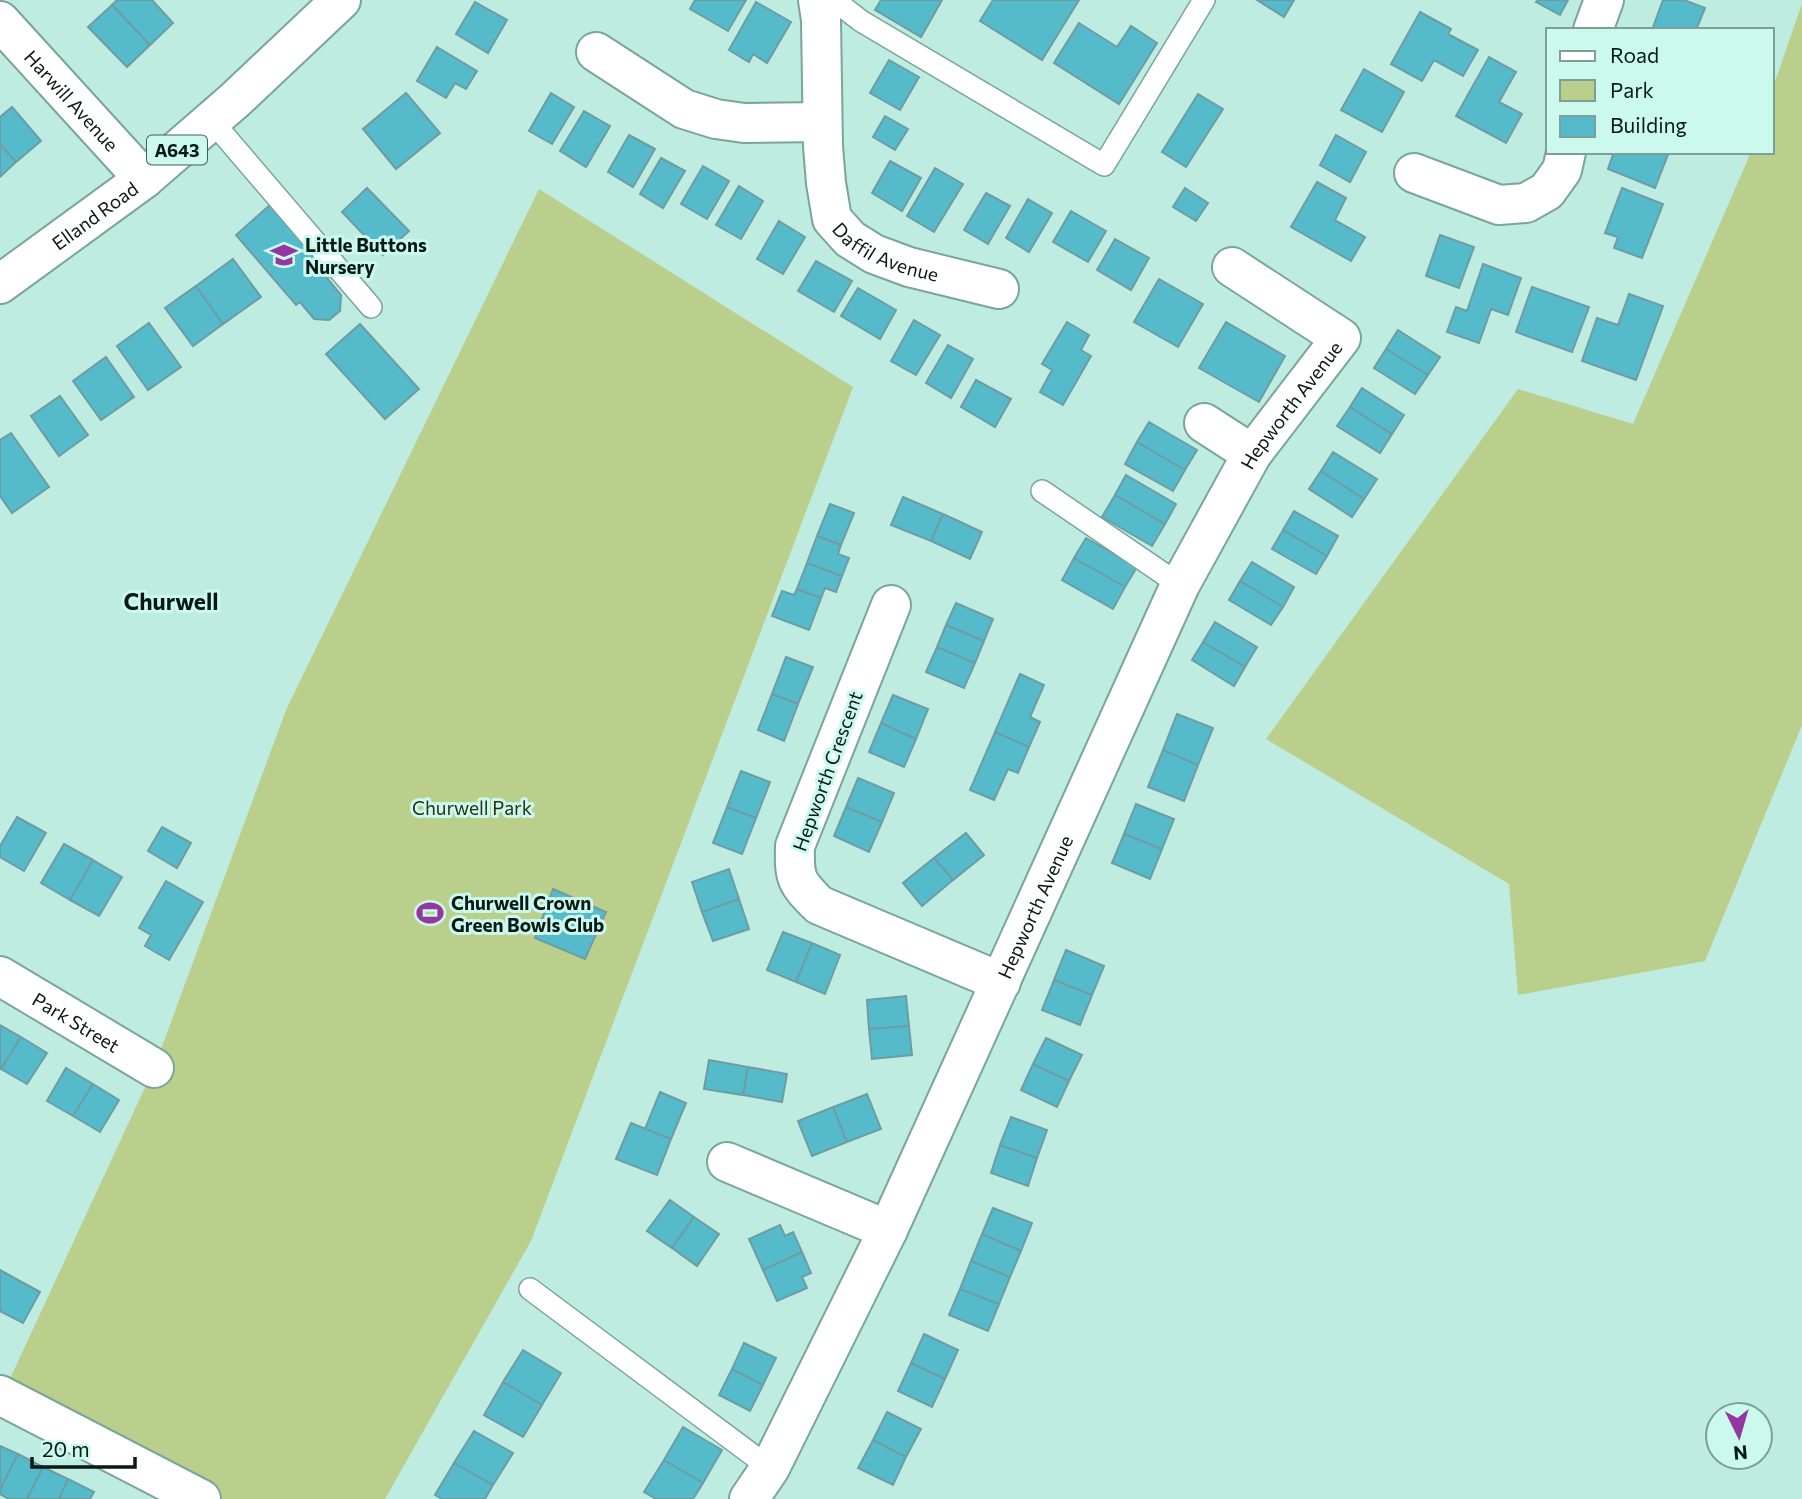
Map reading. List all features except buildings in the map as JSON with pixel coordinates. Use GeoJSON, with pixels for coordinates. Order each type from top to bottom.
{"type":"FeatureCollection","features":[{"type":"Feature","properties":{"kind":"street","name":"Elland Road"},"geometry":{"type":"LineString","coordinates":[[0,284],[144,179],[212,121],[341,0]]}},
{"type":"Feature","properties":{"kind":"street","name":"Daffil Avenue"},"geometry":{"type":"LineString","coordinates":[[818,0],[821,20],[822,122],[826,183],[832,219],[850,239],[874,254],[909,267],[999,289]]}},
{"type":"Feature","properties":{"kind":"street"},"geometry":{"type":"LineString","coordinates":[[1594,28],[1604,0]]}},
{"type":"Feature","properties":{"kind":"street","name":"Harwill Avenue"},"geometry":{"type":"LineString","coordinates":[[0,21],[144,179]]}},
{"type":"Feature","properties":{"kind":"street"},"geometry":{"type":"LineString","coordinates":[[596,52],[684,109],[705,116],[744,124],[822,122]]}},
{"type":"Feature","properties":{"kind":"street"},"geometry":{"type":"LineString","coordinates":[[1414,173],[1500,205],[1526,203],[1547,191],[1562,170],[1566,154]]}},
{"type":"Feature","properties":{"kind":"street","name":"Hepworth Avenue"},"geometry":{"type":"LineString","coordinates":[[749,1499],[770,1468],[888,1230],[1180,584],[1252,454],[1341,338],[1232,267]]}},
{"type":"Feature","properties":{"kind":"street"},"geometry":{"type":"LineString","coordinates":[[1204,423],[1252,454]]}},
{"type":"Feature","properties":{"kind":"street","name":"Hepworth Crescent"},"geometry":{"type":"LineString","coordinates":[[891,605],[795,846],[794,868],[800,887],[819,905],[1001,982]]}},
{"type":"Feature","properties":{"kind":"street","name":"Park Street"},"geometry":{"type":"LineString","coordinates":[[0,976],[154,1068]]}},
{"type":"Feature","properties":{"kind":"street"},"geometry":{"type":"LineString","coordinates":[[727,1162],[888,1230]]}},
{"type":"Feature","properties":{"kind":"street"},"geometry":{"type":"LineString","coordinates":[[0,1395],[201,1499]]}},
{"type":"Feature","properties":{"kind":"lane"},"geometry":{"type":"LineString","coordinates":[[834,0],[861,21],[1104,165],[1204,0]]}},
{"type":"Feature","properties":{"kind":"lane"},"geometry":{"type":"LineString","coordinates":[[212,121],[371,307]]}},
{"type":"Feature","properties":{"kind":"lane"},"geometry":{"type":"LineString","coordinates":[[1042,491],[1180,584]]}},
{"type":"Feature","properties":{"kind":"lane"},"geometry":{"type":"LineString","coordinates":[[530,1290],[770,1468]]}},
{"type":"Feature","properties":{"kind":"green space"},"geometry":{"type":"Polygon","coordinates":[[[1802,4],[1802,725],[1705,961],[1518,995],[1509,884],[1266,739],[1518,389],[1633,424],[1750,154],[1774,154],[1774,84],[1802,4]]]}},
{"type":"Feature","properties":{"kind":"green space","name":"Churwell Park"},"geometry":{"type":"Polygon","coordinates":[[[539,189],[853,387],[531,1241],[385,1499],[201,1499],[2,1396],[154,1068],[286,710],[539,189]]]}},
{"type":"Feature","properties":{"kind":"place","name":"Little Buttons Nursery"},"geometry":{"type":"Point","coordinates":[284,255]}},
{"type":"Feature","properties":{"kind":"place","name":"Churwell Crown Green Bowls Club"},"geometry":{"type":"Point","coordinates":[430,913]}},
{"type":"Feature","properties":{"kind":"district","name":"Churwell"},"geometry":{"type":"Point","coordinates":[171,601]}}]}
